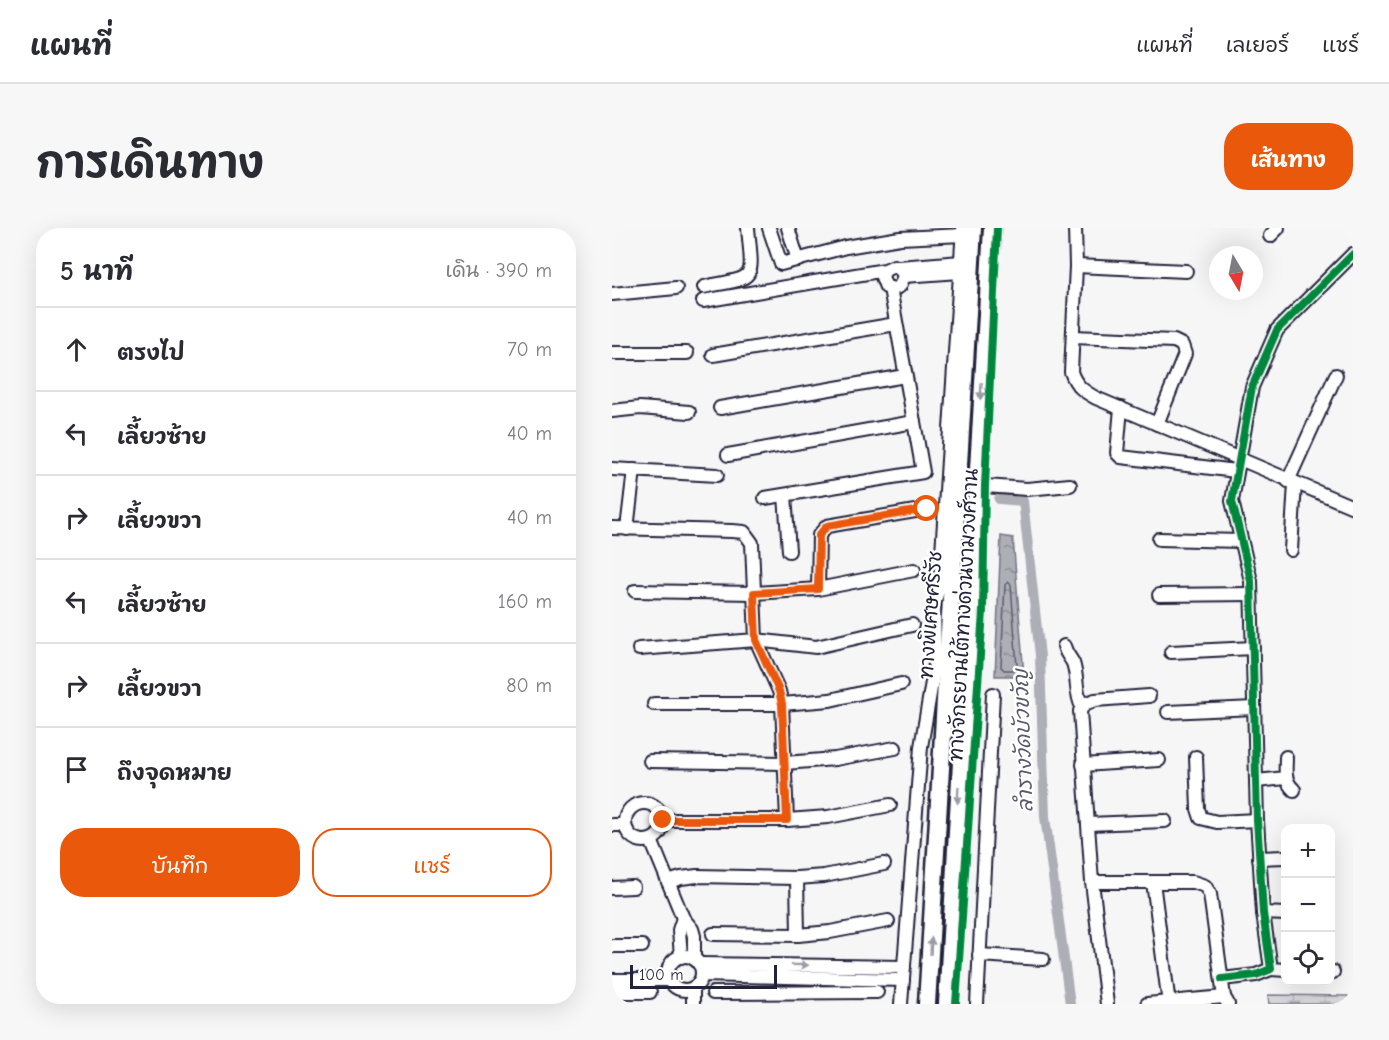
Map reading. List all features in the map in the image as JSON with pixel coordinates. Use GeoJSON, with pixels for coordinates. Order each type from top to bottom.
{"type":"FeatureCollection","features":[{"type":"Feature","properties":{"kind":"highway","name":"ทางพิเศษศรีรัช"},"geometry":{"type":"LineString","coordinates":[[947,1004],[967,627],[992,228]]}},
{"type":"Feature","properties":{"kind":"highway","name":"ทางพิเศษศรีรัช"},"geometry":{"type":"LineString","coordinates":[[927,1004],[966,230]]}},
{"type":"Feature","properties":{"kind":"street"},"geometry":{"type":"LineString","coordinates":[[704,287],[744,279],[750,273],[748,228]]}},
{"type":"Feature","properties":{"kind":"street"},"geometry":{"type":"LineString","coordinates":[[769,228],[781,264],[846,247],[966,230],[961,267],[940,584],[934,604],[935,664],[921,747],[901,1004]]}},
{"type":"Feature","properties":{"kind":"street"},"geometry":{"type":"LineString","coordinates":[[788,228],[798,260]]}},
{"type":"Feature","properties":{"kind":"street"},"geometry":{"type":"LineString","coordinates":[[1075,228],[1076,266],[1071,372],[1075,383],[1083,391],[1121,408],[1353,507]]}},
{"type":"Feature","properties":{"kind":"street"},"geometry":{"type":"LineString","coordinates":[[1271,969],[1263,913],[1259,858],[1251,594],[1249,572],[1232,501],[1252,387],[1277,330],[1353,254]]}},
{"type":"Feature","properties":{"kind":"street"},"geometry":{"type":"LineString","coordinates":[[1076,266],[1186,271]]}},
{"type":"Feature","properties":{"kind":"street"},"geometry":{"type":"LineString","coordinates":[[703,301],[885,270],[891,267],[901,272],[961,267]]}},
{"type":"Feature","properties":{"kind":"street"},"geometry":{"type":"LineString","coordinates":[[765,498],[923,472],[890,288],[882,281],[885,270]]}},
{"type":"Feature","properties":{"kind":"street"},"geometry":{"type":"LineString","coordinates":[[890,288],[900,286],[901,272]]}},
{"type":"Feature","properties":{"kind":"street"},"geometry":{"type":"LineString","coordinates":[[612,294],[676,288]]}},
{"type":"Feature","properties":{"kind":"street"},"geometry":{"type":"LineString","coordinates":[[713,356],[896,324]]}},
{"type":"Feature","properties":{"kind":"street"},"geometry":{"type":"LineString","coordinates":[[1073,337],[1174,341],[1182,345],[1185,354],[1157,424]]}},
{"type":"Feature","properties":{"kind":"street"},"geometry":{"type":"LineString","coordinates":[[612,352],[687,353]]}},
{"type":"Feature","properties":{"kind":"street"},"geometry":{"type":"LineString","coordinates":[[1291,550],[1292,482],[1336,375]]}},
{"type":"Feature","properties":{"kind":"street"},"geometry":{"type":"LineString","coordinates":[[720,408],[905,376]]}},
{"type":"Feature","properties":{"kind":"street"},"geometry":{"type":"LineString","coordinates":[[612,411],[640,408],[689,412]]}},
{"type":"Feature","properties":{"kind":"street"},"geometry":{"type":"LineString","coordinates":[[1121,408],[1116,447],[1121,457],[1236,471]]}},
{"type":"Feature","properties":{"kind":"street"},"geometry":{"type":"LineString","coordinates":[[728,455],[914,422]]}},
{"type":"Feature","properties":{"kind":"street"},"geometry":{"type":"LineString","coordinates":[[612,469],[717,475]]}},
{"type":"Feature","properties":{"kind":"street"},"geometry":{"type":"LineString","coordinates":[[627,529],[634,470]]}},
{"type":"Feature","properties":{"kind":"street"},"geometry":{"type":"LineString","coordinates":[[985,486],[1027,489],[1070,485]]}},
{"type":"Feature","properties":{"kind":"street"},"geometry":{"type":"LineString","coordinates":[[785,495],[789,551]]}},
{"type":"Feature","properties":{"kind":"street"},"geometry":{"type":"LineString","coordinates":[[818,589],[819,535],[827,526],[927,509]]}},
{"type":"Feature","properties":{"kind":"street"},"geometry":{"type":"LineString","coordinates":[[612,528],[744,532],[752,543],[756,640],[779,691],[782,704],[787,820]]}},
{"type":"Feature","properties":{"kind":"street"},"geometry":{"type":"LineString","coordinates":[[1159,539],[1241,541]]}},
{"type":"Feature","properties":{"kind":"street"},"geometry":{"type":"LineString","coordinates":[[635,591],[754,593],[818,589],[914,570]]}},
{"type":"Feature","properties":{"kind":"street"},"geometry":{"type":"LineString","coordinates":[[1159,595],[1251,594]]}},
{"type":"Feature","properties":{"kind":"street"},"geometry":{"type":"LineString","coordinates":[[639,648],[756,640],[816,647],[912,625]]}},
{"type":"Feature","properties":{"kind":"street"},"geometry":{"type":"LineString","coordinates":[[1064,646],[1067,657],[1073,665],[1077,694],[1082,707],[1080,711],[1083,765],[1092,882],[1107,1004]]}},
{"type":"Feature","properties":{"kind":"street"},"geometry":{"type":"LineString","coordinates":[[1171,652],[1253,648]]}},
{"type":"Feature","properties":{"kind":"street"},"geometry":{"type":"LineString","coordinates":[[654,704],[782,704],[830,700],[901,684]]}},
{"type":"Feature","properties":{"kind":"street"},"geometry":{"type":"LineString","coordinates":[[977,1004],[993,694]]}},
{"type":"Feature","properties":{"kind":"street"},"geometry":{"type":"LineString","coordinates":[[1082,707],[1095,700],[1149,696]]}},
{"type":"Feature","properties":{"kind":"street"},"geometry":{"type":"LineString","coordinates":[[1168,712],[1254,708]]}},
{"type":"Feature","properties":{"kind":"street"},"geometry":{"type":"LineString","coordinates":[[650,760],[784,763],[835,759],[895,748]]}},
{"type":"Feature","properties":{"kind":"street"},"geometry":{"type":"LineString","coordinates":[[1196,757],[1198,809],[1201,818],[1217,822],[1257,820]]}},
{"type":"Feature","properties":{"kind":"street"},"geometry":{"type":"LineString","coordinates":[[1286,757],[1287,784],[1294,790]]}},
{"type":"Feature","properties":{"kind":"street"},"geometry":{"type":"LineString","coordinates":[[1083,765],[1159,760]]}},
{"type":"Feature","properties":{"kind":"street"},"geometry":{"type":"LineString","coordinates":[[1256,781],[1286,778]]}},
{"type":"Feature","properties":{"kind":"street"},"geometry":{"type":"LineString","coordinates":[[640,803],[648,803],[655,807],[661,813],[663,820],[658,836],[643,842],[635,840],[618,825],[632,806],[640,803]]}},
{"type":"Feature","properties":{"kind":"street"},"geometry":{"type":"LineString","coordinates":[[663,820],[787,820],[828,817],[890,805]]}},
{"type":"Feature","properties":{"kind":"street"},"geometry":{"type":"LineString","coordinates":[[1088,824],[1166,821]]}},
{"type":"Feature","properties":{"kind":"street"},"geometry":{"type":"LineString","coordinates":[[651,840],[683,918],[692,929],[694,936],[698,966],[697,985],[688,989],[677,988],[669,980],[671,963],[681,957]]}},
{"type":"Feature","properties":{"kind":"street"},"geometry":{"type":"LineString","coordinates":[[1259,858],[1281,857]]}},
{"type":"Feature","properties":{"kind":"street"},"geometry":{"type":"LineString","coordinates":[[668,882],[697,876],[796,878],[824,876],[884,864]]}},
{"type":"Feature","properties":{"kind":"street"},"geometry":{"type":"LineString","coordinates":[[796,878],[798,934]]}},
{"type":"Feature","properties":{"kind":"street"},"geometry":{"type":"LineString","coordinates":[[1092,882],[1193,882],[1205,886],[1210,894],[1226,1000],[1147,1004]]}},
{"type":"Feature","properties":{"kind":"street"},"geometry":{"type":"LineString","coordinates":[[1153,882],[1168,1003]]}},
{"type":"Feature","properties":{"kind":"street"},"geometry":{"type":"LineString","coordinates":[[612,888],[633,887]]}},
{"type":"Feature","properties":{"kind":"street"},"geometry":{"type":"LineString","coordinates":[[1263,913],[1281,914]]}},
{"type":"Feature","properties":{"kind":"street"},"geometry":{"type":"LineString","coordinates":[[681,957],[679,930],[683,918]]}},
{"type":"Feature","properties":{"kind":"street"},"geometry":{"type":"LineString","coordinates":[[713,934],[830,932],[888,921]]}},
{"type":"Feature","properties":{"kind":"street"},"geometry":{"type":"LineString","coordinates":[[612,946],[642,946]]}},
{"type":"Feature","properties":{"kind":"street"},"geometry":{"type":"LineString","coordinates":[[979,955],[1043,959]]}},
{"type":"Feature","properties":{"kind":"street"},"geometry":{"type":"LineString","coordinates":[[681,957],[698,966],[903,980]]}},
{"type":"Feature","properties":{"kind":"street"},"geometry":{"type":"LineString","coordinates":[[698,966],[904,967]]}},
{"type":"Feature","properties":{"kind":"street"},"geometry":{"type":"LineString","coordinates":[[1222,979],[1250,976],[1271,969],[1281,970]]}},
{"type":"Feature","properties":{"kind":"street"},"geometry":{"type":"LineString","coordinates":[[612,980],[669,980]]}},
{"type":"Feature","properties":{"kind":"street"},"geometry":{"type":"LineString","coordinates":[[682,1004],[688,989]]}},
{"type":"Feature","properties":{"kind":"street"},"geometry":{"type":"LineString","coordinates":[[688,989],[693,1004]]}},
{"type":"Feature","properties":{"kind":"street"},"geometry":{"type":"LineString","coordinates":[[612,992],[650,992]]}},
{"type":"Feature","properties":{"kind":"street"},"geometry":{"type":"LineString","coordinates":[[713,993],[767,998],[826,998],[877,992]]}},
{"type":"Feature","properties":{"kind":"green space"},"geometry":{"type":"Polygon","coordinates":[[[1268,995],[1348,996],[1350,1004],[1269,1004],[1268,995]]]}},
{"type":"Feature","properties":{"kind":"water"},"geometry":{"type":"Polygon","coordinates":[[[1001,536],[1013,538],[1024,676],[995,676],[1001,536]]]}},
{"type":"Feature","properties":{"kind":"waterway","name":"ลำรางวัดบัวขวัญ"},"geometry":{"type":"LineString","coordinates":[[999,499],[1023,501],[1040,656],[1045,817],[1070,1004]]}},
{"type":"Feature","properties":{"kind":"cycle path","name":"ทางจักรยานใต้ทางด่วนงามวงศ์วาน"},"geometry":{"type":"LineString","coordinates":[[956,1004],[983,612],[985,486],[997,228]]}},
{"type":"Feature","properties":{"kind":"cycle path"},"geometry":{"type":"LineString","coordinates":[[1222,979],[1256,975],[1271,969],[1263,913],[1257,820],[1251,581],[1232,501],[1252,387],[1277,330],[1353,254]]}},
{"type":"Feature","properties":{"kind":"route"},"geometry":{"type":"LineString","coordinates":[[663,820],[787,820],[782,704],[779,691],[756,640],[754,593],[818,589],[819,535],[827,526],[927,509]]}}]}
